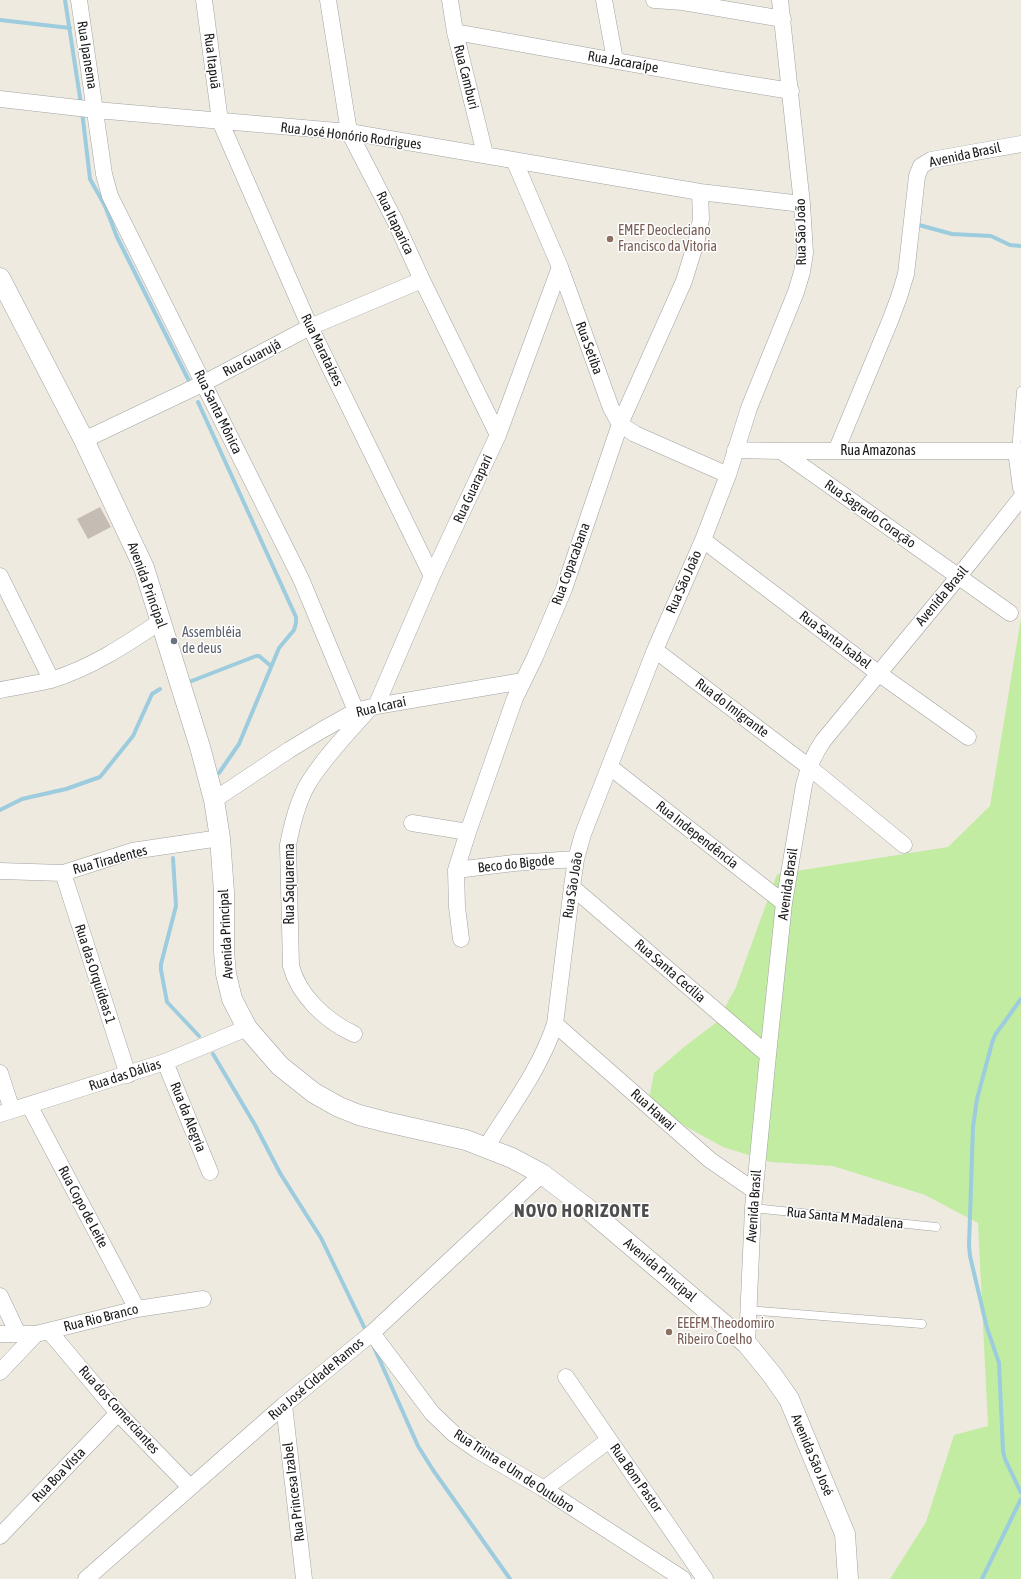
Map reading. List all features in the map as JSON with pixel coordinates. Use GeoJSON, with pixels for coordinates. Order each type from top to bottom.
{"type":"FeatureCollection","features":[{"type":"Feature","properties":{"kind":"street","name":"Rua Ipanema"},"geometry":{"type":"LineString","coordinates":[[79,0],[96,110]]}},
{"type":"Feature","properties":{"kind":"street","name":"Rua Itapuã"},"geometry":{"type":"LineString","coordinates":[[204,0],[220,121]]}},
{"type":"Feature","properties":{"kind":"street","name":"Rua Itaparica"},"geometry":{"type":"LineString","coordinates":[[328,0],[349,132],[395,221],[422,280],[498,435]]}},
{"type":"Feature","properties":{"kind":"street","name":"Rua Camburi"},"geometry":{"type":"LineString","coordinates":[[450,0],[455,32],[485,154]]}},
{"type":"Feature","properties":{"kind":"street"},"geometry":{"type":"LineString","coordinates":[[604,0],[615,60]]}},
{"type":"Feature","properties":{"kind":"street"},"geometry":{"type":"LineString","coordinates":[[654,0],[683,1],[783,19]]}},
{"type":"Feature","properties":{"kind":"street","name":"Rua São João"},"geometry":{"type":"LineString","coordinates":[[486,1147],[538,1064],[548,1044],[555,1024],[576,859],[583,834],[655,650],[703,540],[728,475],[749,408],[796,292],[802,272],[805,254],[802,204],[780,0]]}},
{"type":"Feature","properties":{"kind":"street","name":"Rua Jacaraípe"},"geometry":{"type":"LineString","coordinates":[[455,32],[615,60],[717,80],[791,91]]}},
{"type":"Feature","properties":{"kind":"street","name":"Rua José Honório Rodrigues"},"geometry":{"type":"LineString","coordinates":[[0,99],[96,110],[349,132],[485,154],[700,192],[802,204]]}},
{"type":"Feature","properties":{"kind":"street","name":"Rua Santa Mônica"},"geometry":{"type":"LineString","coordinates":[[96,110],[104,174],[110,196],[367,708]]}},
{"type":"Feature","properties":{"kind":"street","name":"Rua Marataízes"},"geometry":{"type":"LineString","coordinates":[[220,121],[310,327],[432,576]]}},
{"type":"Feature","properties":{"kind":"street","name":"Avenida Brasil"},"geometry":{"type":"LineString","coordinates":[[836,450],[890,321],[906,274],[917,176],[921,166],[931,160],[1021,144]]}},
{"type":"Feature","properties":{"kind":"street","name":"Rua Setiba"},"geometry":{"type":"LineString","coordinates":[[514,160],[560,267],[611,408],[620,424],[635,434],[728,475]]}},
{"type":"Feature","properties":{"kind":"street","name":"Rua Copacabana"},"geometry":{"type":"LineString","coordinates":[[461,939],[456,901],[456,870],[468,832],[514,698],[535,657],[564,589],[620,424],[684,281],[697,239],[701,219],[700,192]]}},
{"type":"Feature","properties":{"kind":"street","name":"Rua Guarapari"},"geometry":{"type":"LineString","coordinates":[[367,708],[432,576],[498,435],[560,267]]}},
{"type":"Feature","properties":{"kind":"street","name":"Avenida Principal"},"geometry":{"type":"LineString","coordinates":[[0,278],[84,440],[144,568],[198,740],[214,800],[220,838],[224,892],[224,952],[226,974],[232,998],[247,1028],[280,1066],[314,1093],[339,1107],[372,1119],[466,1140],[486,1147],[542,1174],[588,1209],[746,1344]]}},
{"type":"Feature","properties":{"kind":"street","name":"Rua Guarujá"},"geometry":{"type":"LineString","coordinates":[[84,440],[204,383],[310,327],[422,280]]}},
{"type":"Feature","properties":{"kind":"street","name":"Rua Amazonas"},"geometry":{"type":"LineString","coordinates":[[735,450],[781,452],[836,450],[1019,451]]}},
{"type":"Feature","properties":{"kind":"street"},"geometry":{"type":"LineString","coordinates":[[1019,451],[1021,488]]}},
{"type":"Feature","properties":{"kind":"street","name":"Rua Sagrado Coração"},"geometry":{"type":"LineString","coordinates":[[781,452],[1010,613]]}},
{"type":"Feature","properties":{"kind":"street","name":"Avenida Brasil"},"geometry":{"type":"LineString","coordinates":[[746,1344],[755,1191],[784,903],[804,785],[809,767],[815,753],[823,741],[959,576],[1021,498]]}},
{"type":"Feature","properties":{"kind":"street","name":"Rua Santa Isabel"},"geometry":{"type":"LineString","coordinates":[[703,540],[878,673],[968,737]]}},
{"type":"Feature","properties":{"kind":"street"},"geometry":{"type":"LineString","coordinates":[[0,576],[51,680]]}},
{"type":"Feature","properties":{"kind":"street"},"geometry":{"type":"LineString","coordinates":[[0,690],[51,680],[90,664],[128,644],[161,621]]}},
{"type":"Feature","properties":{"kind":"street","name":"Rua do Imigrante"},"geometry":{"type":"LineString","coordinates":[[655,650],[809,767],[904,845]]}},
{"type":"Feature","properties":{"kind":"street","name":"Rua Icaraí"},"geometry":{"type":"LineString","coordinates":[[214,800],[289,750],[367,708],[523,681]]}},
{"type":"Feature","properties":{"kind":"street","name":"Rua Saquarema"},"geometry":{"type":"LineString","coordinates":[[354,1034],[328,1018],[301,990],[294,978],[291,966],[288,845],[292,826],[309,782],[323,762],[367,708]]}},
{"type":"Feature","properties":{"kind":"street","name":"Rua Independência"},"geometry":{"type":"LineString","coordinates":[[610,767],[784,903]]}},
{"type":"Feature","properties":{"kind":"street"},"geometry":{"type":"LineString","coordinates":[[412,824],[468,832]]}},
{"type":"Feature","properties":{"kind":"street","name":"Rua Tiradentes"},"geometry":{"type":"LineString","coordinates":[[0,871],[63,873],[132,851],[220,838]]}},
{"type":"Feature","properties":{"kind":"street","name":"Beco do Bigode"},"geometry":{"type":"LineString","coordinates":[[456,870],[514,863],[576,859]]}},
{"type":"Feature","properties":{"kind":"street","name":"Rua das Orquídeas 1"},"geometry":{"type":"LineString","coordinates":[[63,873],[128,1074]]}},
{"type":"Feature","properties":{"kind":"street","name":"Rua Santa Cecília"},"geometry":{"type":"LineString","coordinates":[[572,887],[768,1055]]}},
{"type":"Feature","properties":{"kind":"street","name":"Rua Hawai"},"geometry":{"type":"LineString","coordinates":[[555,1024],[704,1155],[755,1191]]}},
{"type":"Feature","properties":{"kind":"street","name":"Rua das Dálias"},"geometry":{"type":"LineString","coordinates":[[6,1112],[165,1062],[247,1028]]}},
{"type":"Feature","properties":{"kind":"street","name":"Rua da Alegria"},"geometry":{"type":"LineString","coordinates":[[165,1062],[210,1172]]}},
{"type":"Feature","properties":{"kind":"street"},"geometry":{"type":"LineString","coordinates":[[0,1073],[6,1112]]}},
{"type":"Feature","properties":{"kind":"street","name":"Rua Copo de Leite"},"geometry":{"type":"LineString","coordinates":[[29,1105],[137,1309]]}},
{"type":"Feature","properties":{"kind":"street","name":"Rua José Cidade Ramos"},"geometry":{"type":"LineString","coordinates":[[86,1579],[284,1405],[372,1333],[542,1174]]}},
{"type":"Feature","properties":{"kind":"street"},"geometry":{"type":"LineString","coordinates":[[0,1296],[18,1334]]}},
{"type":"Feature","properties":{"kind":"street","name":"Rua Rio Branco"},"geometry":{"type":"LineString","coordinates":[[0,1334],[42,1333],[137,1309],[203,1299]]}},
{"type":"Feature","properties":{"kind":"street"},"geometry":{"type":"LineString","coordinates":[[0,1372],[42,1333]]}},
{"type":"Feature","properties":{"kind":"street","name":"Rua dos Comerciantes"},"geometry":{"type":"LineString","coordinates":[[42,1333],[190,1488]]}},
{"type":"Feature","properties":{"kind":"street","name":"Rua Trinta e Um de Outubro"},"geometry":{"type":"LineString","coordinates":[[372,1333],[432,1413],[454,1434],[477,1450],[544,1489],[683,1579]]}},
{"type":"Feature","properties":{"kind":"street","name":"Avenida São José"},"geometry":{"type":"LineString","coordinates":[[746,1344],[773,1376],[788,1399],[845,1534],[848,1579]]}},
{"type":"Feature","properties":{"kind":"street","name":"Rua Bom Pastor"},"geometry":{"type":"LineString","coordinates":[[566,1377],[705,1579]]}},
{"type":"Feature","properties":{"kind":"street","name":"Rua Princesa Izabel"},"geometry":{"type":"LineString","coordinates":[[284,1405],[304,1573]]}},
{"type":"Feature","properties":{"kind":"street","name":"Rua Boa Vista"},"geometry":{"type":"LineString","coordinates":[[0,1536],[118,1413]]}},
{"type":"Feature","properties":{"kind":"street"},"geometry":{"type":"LineString","coordinates":[[544,1489],[609,1440]]}},
{"type":"Feature","properties":{"kind":"street"},"geometry":{"type":"LineString","coordinates":[[290,1579],[304,1573]]}},
{"type":"Feature","properties":{"kind":"lane"},"geometry":{"type":"LineString","coordinates":[[1019,451],[1021,391]]}},
{"type":"Feature","properties":{"kind":"lane","name":"Rua Santa M Madalena"},"geometry":{"type":"LineString","coordinates":[[754,1208],[936,1227]]}},
{"type":"Feature","properties":{"kind":"lane"},"geometry":{"type":"LineString","coordinates":[[747,1310],[922,1324]]}},
{"type":"Feature","properties":{"kind":"green space"},"geometry":{"type":"Polygon","coordinates":[[[1021,618],[1021,1579],[890,1579],[926,1522],[954,1435],[988,1426],[978,1223],[925,1195],[833,1166],[771,1162],[723,1147],[674,1120],[649,1099],[654,1073],[684,1047],[717,1022],[736,987],[777,874],[948,847],[990,806],[1021,618]]]}},
{"type":"Feature","properties":{"kind":"building"},"geometry":{"type":"Polygon","coordinates":[[[100,507],[111,527],[88,539],[77,519],[100,507]]]}},
{"type":"Feature","properties":{"kind":"waterway"},"geometry":{"type":"LineString","coordinates":[[65,0],[81,104]]}},
{"type":"Feature","properties":{"kind":"waterway"},"geometry":{"type":"LineString","coordinates":[[0,20],[70,28]]}},
{"type":"Feature","properties":{"kind":"waterway"},"geometry":{"type":"LineString","coordinates":[[82,111],[90,179],[105,206],[117,237],[190,383]]}},
{"type":"Feature","properties":{"kind":"waterway"},"geometry":{"type":"LineString","coordinates":[[919,225],[952,234],[991,236],[1010,245],[1021,246]]}},
{"type":"Feature","properties":{"kind":"waterway"},"geometry":{"type":"LineString","coordinates":[[198,402],[296,617],[294,630],[279,648],[239,744],[219,773]]}},
{"type":"Feature","properties":{"kind":"waterway"},"geometry":{"type":"LineString","coordinates":[[189,682],[256,656],[259,656],[271,666]]}},
{"type":"Feature","properties":{"kind":"waterway"},"geometry":{"type":"LineString","coordinates":[[0,810],[22,799],[66,789],[100,777],[133,736],[152,694],[160,689]]}},
{"type":"Feature","properties":{"kind":"waterway"},"geometry":{"type":"LineString","coordinates":[[173,858],[176,906],[161,964],[161,970],[167,1002],[199,1036]]}},
{"type":"Feature","properties":{"kind":"waterway"},"geometry":{"type":"LineString","coordinates":[[1021,999],[995,1035],[977,1099],[973,1127],[969,1245],[970,1256],[987,1328],[999,1363],[1003,1451],[1005,1459],[1021,1493]]}},
{"type":"Feature","properties":{"kind":"waterway"},"geometry":{"type":"LineString","coordinates":[[213,1054],[255,1125],[280,1173],[321,1238],[367,1333]]}},
{"type":"Feature","properties":{"kind":"waterway"},"geometry":{"type":"LineString","coordinates":[[373,1345],[418,1446],[433,1470],[510,1579]]}},
{"type":"Feature","properties":{"kind":"waterway"},"geometry":{"type":"LineString","coordinates":[[982,1579],[1021,1499]]}},
{"type":"Feature","properties":{"kind":"place","name":"EMEF Deocleciano Francisco da Vitoria"},"geometry":{"type":"Point","coordinates":[610,239]}},
{"type":"Feature","properties":{"kind":"place","name":"Assembléia de deus"},"geometry":{"type":"Point","coordinates":[174,641]}},
{"type":"Feature","properties":{"kind":"place","name":"EEEFM Theodomiro Ribeiro Coelho"},"geometry":{"type":"Point","coordinates":[669,1332]}},
{"type":"Feature","properties":{"kind":"district","name":"NOVO HORIZONTE"},"geometry":{"type":"Point","coordinates":[582,1211]}}]}
